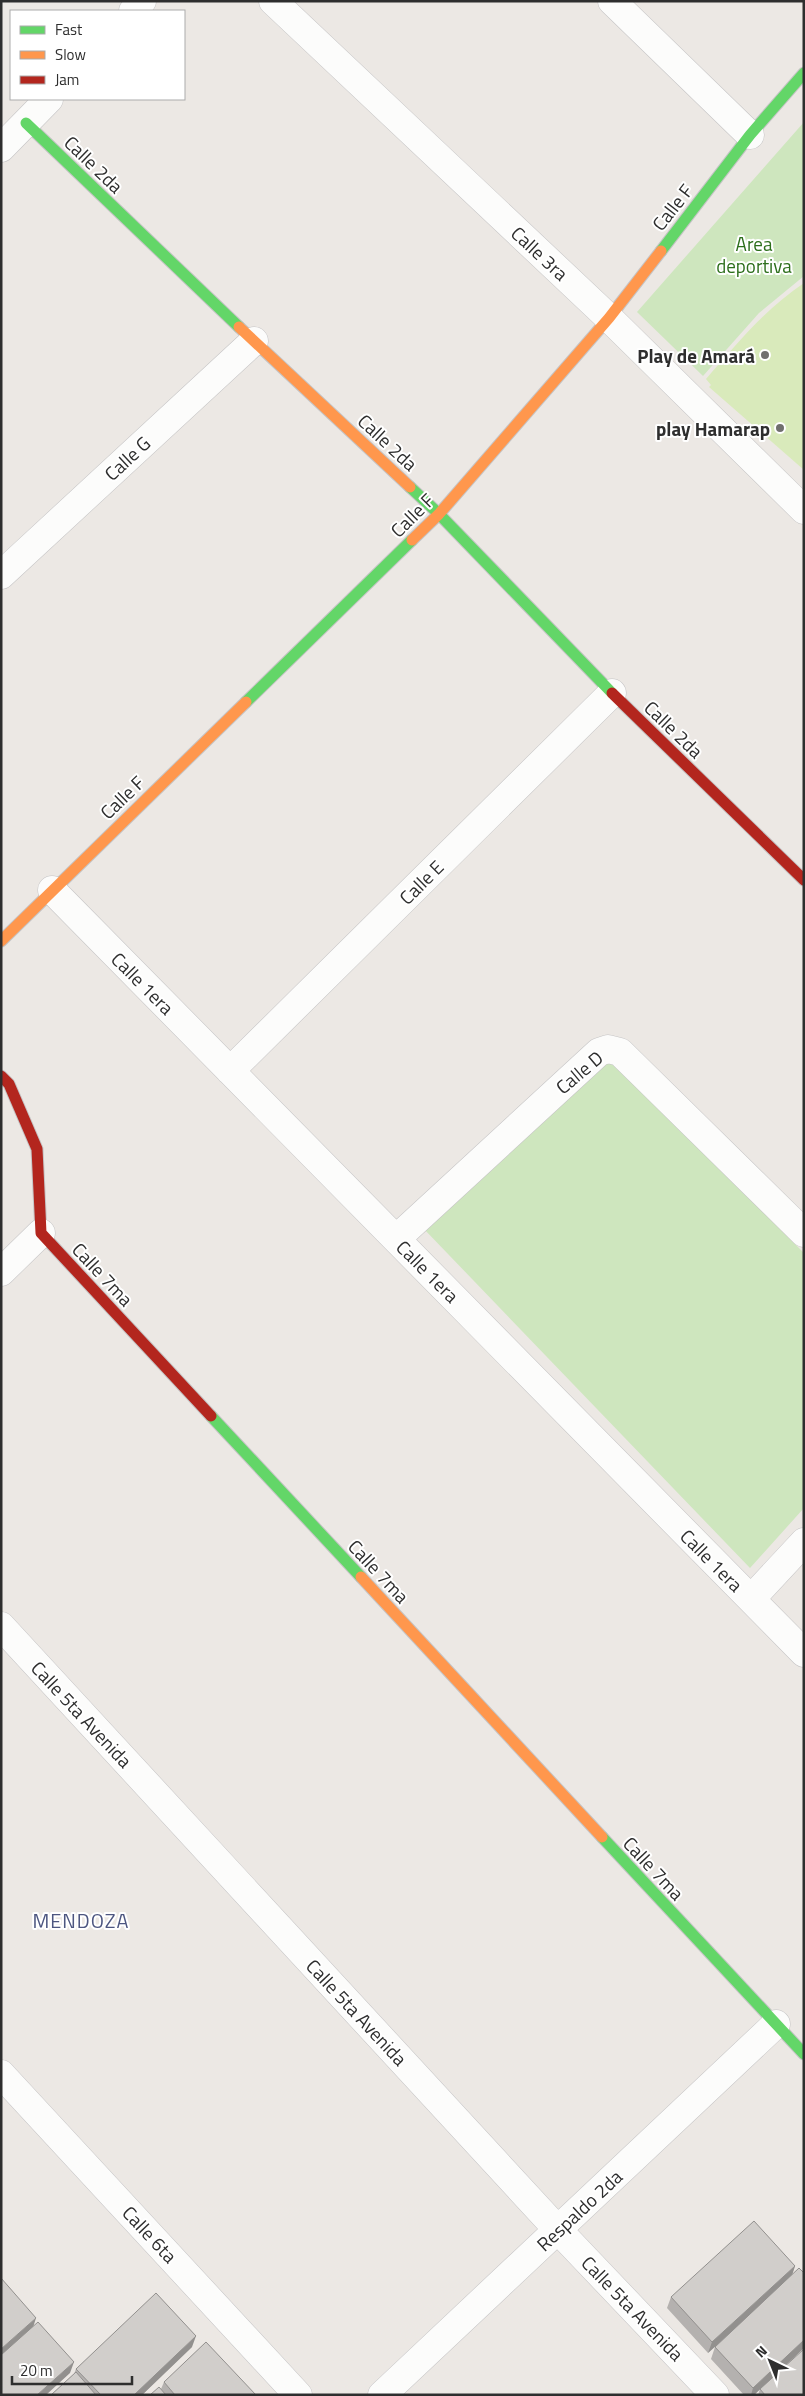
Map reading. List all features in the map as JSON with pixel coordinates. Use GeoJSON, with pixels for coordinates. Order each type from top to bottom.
{"type":"FeatureCollection","features":[{"type":"Feature","properties":{"kind":"street","name":"Calle 3ra"},"geometry":{"type":"LineString","coordinates":[[273,1],[609,318],[804,510]]}},
{"type":"Feature","properties":{"kind":"street"},"geometry":{"type":"LineString","coordinates":[[612,1],[750,135]]}},
{"type":"Feature","properties":{"kind":"street","name":"Calle F"},"geometry":{"type":"LineString","coordinates":[[1,942],[52,890],[439,514],[609,318],[750,135],[804,73]]}},
{"type":"Feature","properties":{"kind":"street"},"geometry":{"type":"LineString","coordinates":[[1,148],[48,100]]}},
{"type":"Feature","properties":{"kind":"street","name":"Calle 2da"},"geometry":{"type":"LineString","coordinates":[[26,122],[254,341],[439,514],[612,693],[804,880]]}},
{"type":"Feature","properties":{"kind":"street","name":"Calle G"},"geometry":{"type":"LineString","coordinates":[[1,575],[254,341]]}},
{"type":"Feature","properties":{"kind":"street","name":"Calle E"},"geometry":{"type":"LineString","coordinates":[[230,1071],[612,693]]}},
{"type":"Feature","properties":{"kind":"street","name":"Calle 1era"},"geometry":{"type":"LineString","coordinates":[[52,890],[804,1653]]}},
{"type":"Feature","properties":{"kind":"street","name":"Calle D"},"geometry":{"type":"LineString","coordinates":[[396,1239],[599,1052],[608,1049],[620,1052],[804,1233]]}},
{"type":"Feature","properties":{"kind":"street"},"geometry":{"type":"LineString","coordinates":[[1,1076],[9,1084],[37,1149],[41,1233],[1,1272]]}},
{"type":"Feature","properties":{"kind":"street","name":"Calle 7ma"},"geometry":{"type":"LineString","coordinates":[[41,1233],[804,2054]]}},
{"type":"Feature","properties":{"kind":"street"},"geometry":{"type":"LineString","coordinates":[[751,1599],[804,1542]]}},
{"type":"Feature","properties":{"kind":"street","name":"Calle 5ta Avenida"},"geometry":{"type":"LineString","coordinates":[[1,1626],[558,2230],[715,2395]]}},
{"type":"Feature","properties":{"kind":"street","name":"Respaldo 2da"},"geometry":{"type":"LineString","coordinates":[[382,2395],[776,2024]]}},
{"type":"Feature","properties":{"kind":"street","name":"Calle 6ta"},"geometry":{"type":"LineString","coordinates":[[1,2074],[298,2395]]}},
{"type":"Feature","properties":{"kind":"green space","name":"Area deportiva"},"geometry":{"type":"Polygon","coordinates":[[[804,122],[804,276],[759,313],[703,376],[637,312],[804,122]]]}},
{"type":"Feature","properties":{"kind":"green space","name":"Play de Amará"},"geometry":{"type":"Polygon","coordinates":[[[804,283],[804,470],[709,387],[711,385],[706,379],[776,304],[804,283]]]}},
{"type":"Feature","properties":{"kind":"green space"},"geometry":{"type":"Polygon","coordinates":[[[609,1059],[804,1253],[804,1508],[750,1568],[423,1228],[609,1059]]]}},
{"type":"Feature","properties":{"kind":"building"},"geometry":{"type":"Polygon","coordinates":[[[754,2221],[795,2266],[712,2342],[671,2297],[754,2221]]]}},
{"type":"Feature","properties":{"kind":"building"},"geometry":{"type":"Polygon","coordinates":[[[799,2268],[804,2273],[804,2340],[753,2388],[715,2347],[799,2268]]]}},
{"type":"Feature","properties":{"kind":"building"},"geometry":{"type":"Polygon","coordinates":[[[1,2278],[36,2318],[1,2349],[1,2278]]]}},
{"type":"Feature","properties":{"kind":"building"},"geometry":{"type":"Polygon","coordinates":[[[156,2293],[196,2336],[134,2395],[101,2395],[76,2369],[156,2293]]]}},
{"type":"Feature","properties":{"kind":"building"},"geometry":{"type":"Polygon","coordinates":[[[38,2322],[74,2362],[37,2395],[1,2395],[1,2355],[38,2322]]]}},
{"type":"Feature","properties":{"kind":"building"},"geometry":{"type":"Polygon","coordinates":[[[206,2342],[256,2395],[175,2395],[164,2382],[206,2342]]]}},
{"type":"Feature","properties":{"kind":"building"},"geometry":{"type":"Polygon","coordinates":[[[804,2349],[804,2395],[765,2395],[760,2389],[804,2349]]]}},
{"type":"Feature","properties":{"kind":"building"},"geometry":{"type":"Polygon","coordinates":[[[76,2372],[96,2395],[51,2395],[76,2372]]]}},
{"type":"Feature","properties":{"kind":"building"},"geometry":{"type":"Polygon","coordinates":[[[159,2387],[166,2395],[150,2395],[159,2387]]]}},
{"type":"Feature","properties":{"kind":"traffic: fast"},"geometry":{"type":"LineString","coordinates":[[661,251],[750,135],[804,73]]}},
{"type":"Feature","properties":{"kind":"traffic: fast"},"geometry":{"type":"LineString","coordinates":[[26,123],[239,327]]}},
{"type":"Feature","properties":{"kind":"traffic: fast"},"geometry":{"type":"LineString","coordinates":[[410,487],[439,514],[612,693]]}},
{"type":"Feature","properties":{"kind":"traffic: fast"},"geometry":{"type":"LineString","coordinates":[[246,702],[412,540]]}},
{"type":"Feature","properties":{"kind":"traffic: fast"},"geometry":{"type":"LineString","coordinates":[[211,1416],[361,1577]]}},
{"type":"Feature","properties":{"kind":"traffic: fast"},"geometry":{"type":"LineString","coordinates":[[602,1837],[804,2054]]}},
{"type":"Feature","properties":{"kind":"traffic: slow"},"geometry":{"type":"LineString","coordinates":[[412,540],[439,514],[609,318],[661,251]]}},
{"type":"Feature","properties":{"kind":"traffic: slow"},"geometry":{"type":"LineString","coordinates":[[239,327],[410,487]]}},
{"type":"Feature","properties":{"kind":"traffic: slow"},"geometry":{"type":"LineString","coordinates":[[1,941],[246,702]]}},
{"type":"Feature","properties":{"kind":"traffic: slow"},"geometry":{"type":"LineString","coordinates":[[361,1577],[602,1837]]}},
{"type":"Feature","properties":{"kind":"traffic: jam"},"geometry":{"type":"LineString","coordinates":[[612,693],[804,880]]}},
{"type":"Feature","properties":{"kind":"traffic: jam"},"geometry":{"type":"LineString","coordinates":[[1,1076],[9,1084],[37,1149],[41,1233],[211,1416]]}},
{"type":"Feature","properties":{"kind":"place","name":"Play de Amará"},"geometry":{"type":"Point","coordinates":[765,355]}},
{"type":"Feature","properties":{"kind":"place","name":"play Hamarap"},"geometry":{"type":"Point","coordinates":[780,428]}},
{"type":"Feature","properties":{"kind":"district","name":"MENDOZA"},"geometry":{"type":"Point","coordinates":[81,1920]}}]}
